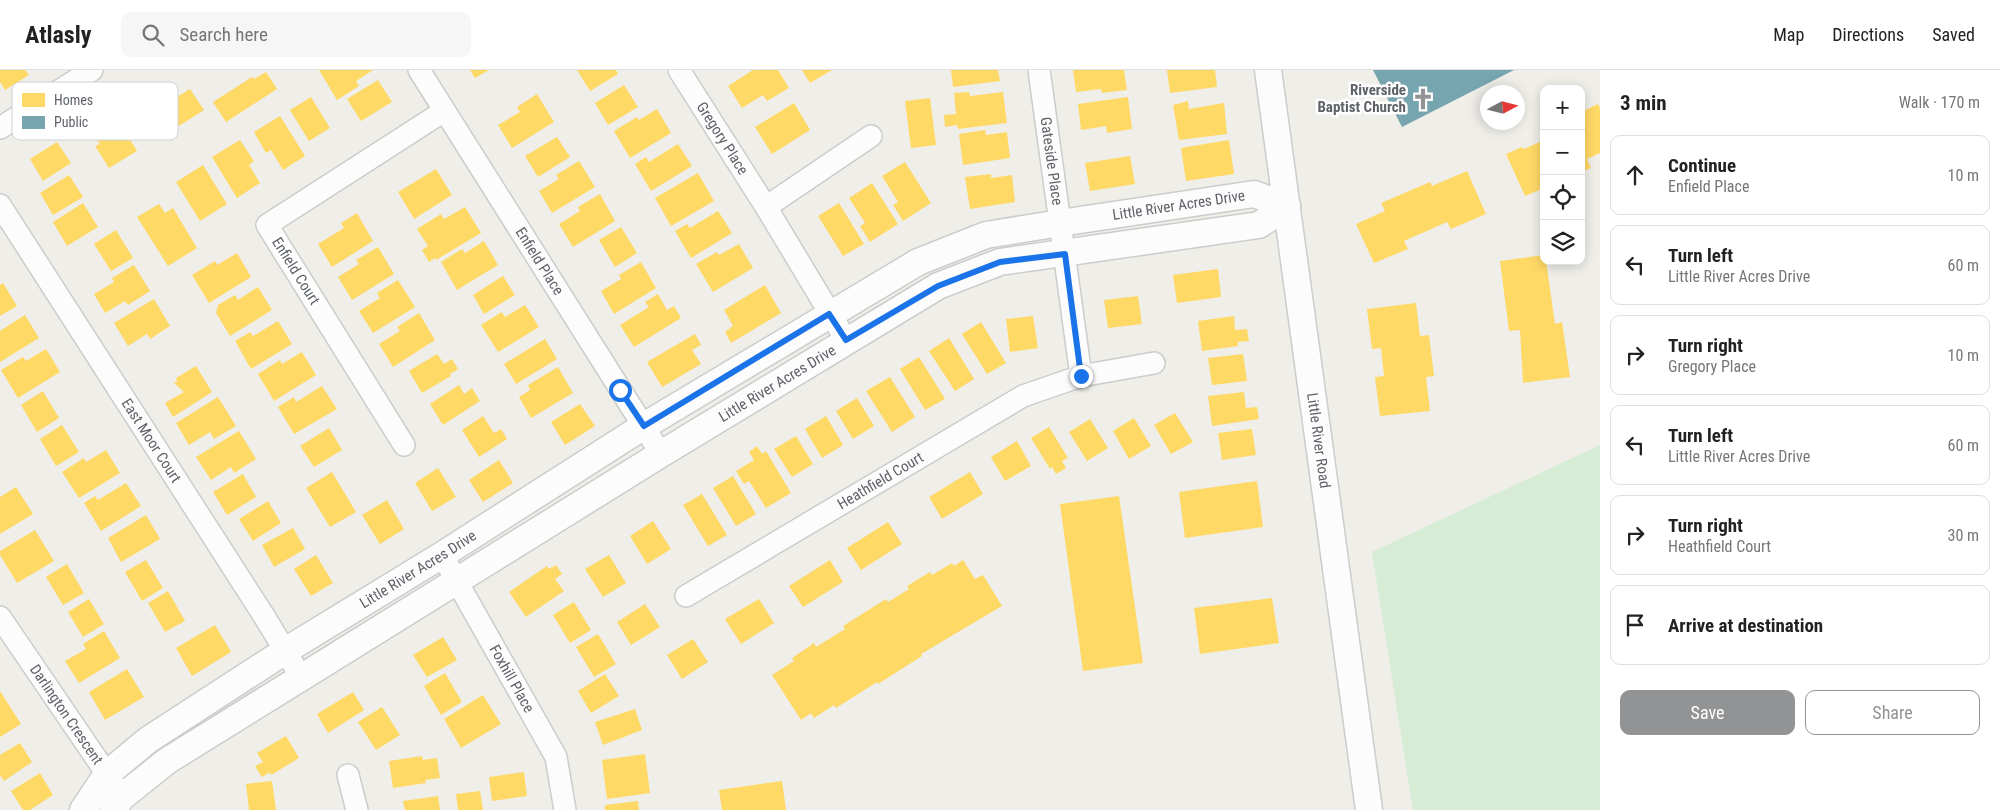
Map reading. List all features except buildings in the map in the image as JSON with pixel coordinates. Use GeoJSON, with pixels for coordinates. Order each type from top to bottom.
{"type":"FeatureCollection","features":[{"type":"Feature","properties":{"kind":"street"},"geometry":{"type":"LineString","coordinates":[[73,82],[92,70]]}},
{"type":"Feature","properties":{"kind":"street","name":"Enfield Place"},"geometry":{"type":"LineString","coordinates":[[419,70],[661,454]]}},
{"type":"Feature","properties":{"kind":"street","name":"Gregory Place"},"geometry":{"type":"LineString","coordinates":[[679,70],[766,207],[846,340]]}},
{"type":"Feature","properties":{"kind":"street","name":"Gateside Place"},"geometry":{"type":"LineString","coordinates":[[1039,70],[1065,254]]}},
{"type":"Feature","properties":{"kind":"street","name":"Little River Road"},"geometry":{"type":"LineString","coordinates":[[1268,70],[1369,810]]}},
{"type":"Feature","properties":{"kind":"street","name":"Enfield Court"},"geometry":{"type":"LineString","coordinates":[[404,445],[267,225],[444,111]]}},
{"type":"Feature","properties":{"kind":"street"},"geometry":{"type":"LineString","coordinates":[[0,128],[12,120]]}},
{"type":"Feature","properties":{"kind":"street"},"geometry":{"type":"LineString","coordinates":[[766,207],[871,136]]}},
{"type":"Feature","properties":{"kind":"street","name":"Little River Acres Drive"},"geometry":{"type":"LineString","coordinates":[[83,810],[107,774],[148,740],[285,651],[442,555],[644,426],[918,262],[986,235],[1060,223],[1254,194],[1287,206]]}},
{"type":"Feature","properties":{"kind":"street","name":"East Moor Court"},"geometry":{"type":"LineString","coordinates":[[0,205],[264,616],[301,677]]}},
{"type":"Feature","properties":{"kind":"street","name":"Little River Acres Drive"},"geometry":{"type":"LineString","coordinates":[[118,804],[167,761],[456,580],[846,340],[938,286],[1000,262],[1259,225],[1287,206]]}},
{"type":"Feature","properties":{"kind":"street"},"geometry":{"type":"LineString","coordinates":[[1065,254],[1081,376]]}},
{"type":"Feature","properties":{"kind":"street","name":"Heathfield Court"},"geometry":{"type":"LineString","coordinates":[[686,596],[1023,396],[1081,376],[1154,363]]}},
{"type":"Feature","properties":{"kind":"street","name":"Foxhill Place"},"geometry":{"type":"LineString","coordinates":[[442,555],[556,757],[565,810]]}},
{"type":"Feature","properties":{"kind":"street","name":"Darlington Crescent"},"geometry":{"type":"LineString","coordinates":[[3,628],[107,774],[118,804]]}},
{"type":"Feature","properties":{"kind":"street"},"geometry":{"type":"LineString","coordinates":[[348,775],[357,810]]}},
{"type":"Feature","properties":{"kind":"green space"},"geometry":{"type":"Polygon","coordinates":[[[1600,445],[1600,810],[1413,810],[1372,552],[1600,445]]]}},
{"type":"Feature","properties":{"kind":"place","name":"Riverside Baptist Church"},"geometry":{"type":"Point","coordinates":[1423,99]}},
{"type":"Feature","properties":{"kind":"route"},"geometry":{"type":"LineString","coordinates":[[620,390],[644,426],[829,314],[846,340],[938,286],[1000,262],[1065,254],[1081,376]]}}]}
